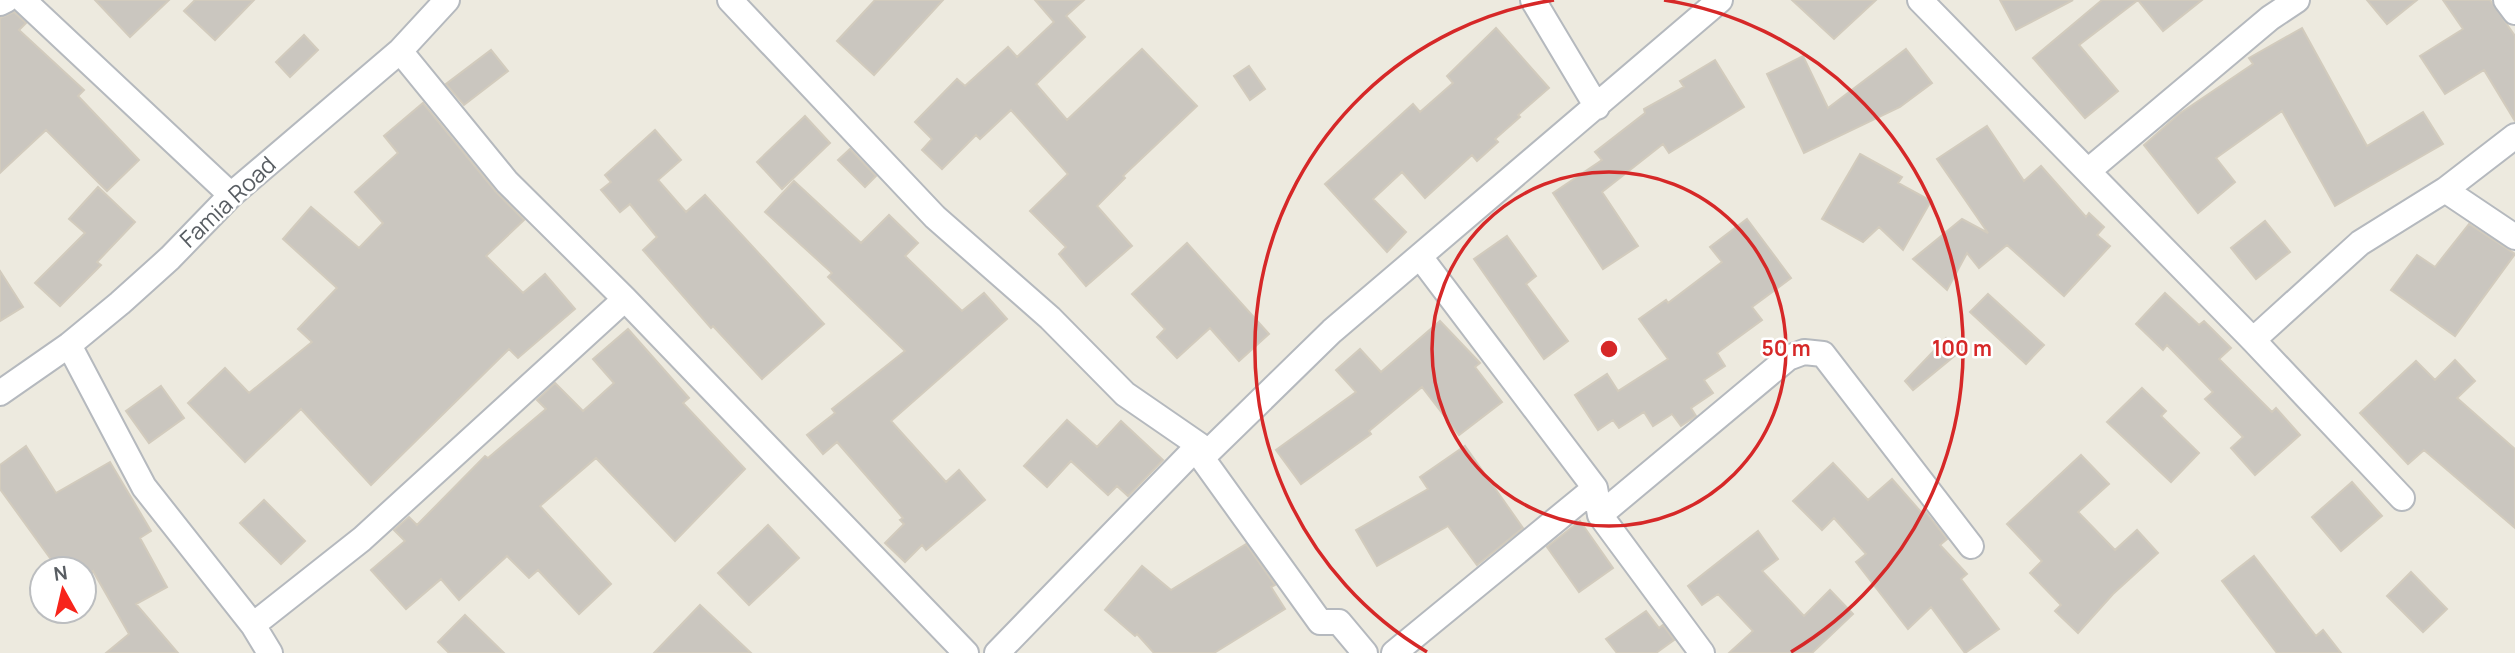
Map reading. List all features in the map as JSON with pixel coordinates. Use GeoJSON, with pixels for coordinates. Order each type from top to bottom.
{"type":"FeatureCollection","features":[{"type":"Feature","properties":{"kind":"street"},"geometry":{"type":"LineString","coordinates":[[0,3],[6,0]]}},
{"type":"Feature","properties":{"kind":"street"},"geometry":{"type":"LineString","coordinates":[[23,0],[231,195]]}},
{"type":"Feature","properties":{"kind":"street","name":"Famia Road"},"geometry":{"type":"LineString","coordinates":[[0,393],[69,345],[170,258],[231,195],[400,51],[446,0]]}},
{"type":"Feature","properties":{"kind":"street"},"geometry":{"type":"LineString","coordinates":[[730,0],[935,217],[1050,318],[1125,394],[1201,452],[1320,622],[1339,622],[1365,653]]}},
{"type":"Feature","properties":{"kind":"street"},"geometry":{"type":"LineString","coordinates":[[1533,0],[1597,107]]}},
{"type":"Feature","properties":{"kind":"street"},"geometry":{"type":"LineString","coordinates":[[1006,651],[1201,452],[1332,331],[1421,258],[1720,0]]}},
{"type":"Feature","properties":{"kind":"street"},"geometry":{"type":"LineString","coordinates":[[1920,0],[2253,340],[2402,498]]}},
{"type":"Feature","properties":{"kind":"street"},"geometry":{"type":"LineString","coordinates":[[2088,171],[2270,18],[2297,0]]}},
{"type":"Feature","properties":{"kind":"street"},"geometry":{"type":"LineString","coordinates":[[2506,0],[2515,12]]}},
{"type":"Feature","properties":{"kind":"street"},"geometry":{"type":"LineString","coordinates":[[400,51],[507,182],[625,299],[966,653]]}},
{"type":"Feature","properties":{"kind":"street"},"geometry":{"type":"LineString","coordinates":[[2253,340],[2360,243],[2445,190],[2515,136]]}},
{"type":"Feature","properties":{"kind":"street"},"geometry":{"type":"LineString","coordinates":[[2445,190],[2515,237]]}},
{"type":"Feature","properties":{"kind":"street"},"geometry":{"type":"LineString","coordinates":[[1421,258],[1595,488],[1600,515],[1702,653]]}},
{"type":"Feature","properties":{"kind":"street"},"geometry":{"type":"LineString","coordinates":[[253,625],[362,539],[625,299]]}},
{"type":"Feature","properties":{"kind":"street"},"geometry":{"type":"LineString","coordinates":[[69,345],[144,487],[253,625],[270,653]]}},
{"type":"Feature","properties":{"kind":"street"},"geometry":{"type":"LineString","coordinates":[[1600,515],[1788,358],[1804,352],[1823,354],[1971,546]]}},
{"type":"Feature","properties":{"kind":"street"},"geometry":{"type":"LineString","coordinates":[[1395,653],[1595,488]]}},
{"type":"Feature","properties":{"kind":"building"},"geometry":{"type":"Polygon","coordinates":[[[95,0],[169,0],[130,37],[95,0]]]}},
{"type":"Feature","properties":{"kind":"building"},"geometry":{"type":"Polygon","coordinates":[[[195,0],[254,0],[215,40],[184,11],[195,0]]]}},
{"type":"Feature","properties":{"kind":"building"},"geometry":{"type":"Polygon","coordinates":[[[875,0],[943,0],[874,75],[837,41],[875,0]]]}},
{"type":"Feature","properties":{"kind":"building"},"geometry":{"type":"Polygon","coordinates":[[[1035,0],[1084,0],[1066,16],[1085,37],[1036,84],[1067,120],[1142,49],[1197,106],[1123,176],[1125,178],[1097,206],[1132,246],[1086,286],[1059,254],[1066,247],[1030,211],[1068,174],[1011,110],[980,139],[976,135],[942,169],[922,150],[932,139],[915,122],[957,79],[965,86],[1008,47],[1017,57],[1054,22],[1035,0]]]}},
{"type":"Feature","properties":{"kind":"building"},"geometry":{"type":"Polygon","coordinates":[[[1792,0],[1876,0],[1834,39],[1792,0]]]}},
{"type":"Feature","properties":{"kind":"building"},"geometry":{"type":"Polygon","coordinates":[[[2000,0],[2073,0],[2016,30],[2000,0]]]}},
{"type":"Feature","properties":{"kind":"building"},"geometry":{"type":"Polygon","coordinates":[[[2102,0],[2138,0],[2079,45],[2118,91],[2085,118],[2033,58],[2102,0]]]}},
{"type":"Feature","properties":{"kind":"building"},"geometry":{"type":"Polygon","coordinates":[[[2138,0],[2202,0],[2163,31],[2138,0]]]}},
{"type":"Feature","properties":{"kind":"building"},"geometry":{"type":"Polygon","coordinates":[[[2367,0],[2417,0],[2387,24],[2367,0]]]}},
{"type":"Feature","properties":{"kind":"building"},"geometry":{"type":"Polygon","coordinates":[[[2443,0],[2490,0],[2515,36],[2515,121],[2484,70],[2445,94],[2420,56],[2463,29],[2443,0]]]}},
{"type":"Feature","properties":{"kind":"building"},"geometry":{"type":"Polygon","coordinates":[[[14,12],[26,23],[19,30],[84,90],[78,96],[139,160],[107,191],[46,130],[0,173],[0,18],[14,12]]]}},
{"type":"Feature","properties":{"kind":"building"},"geometry":{"type":"Polygon","coordinates":[[[1496,28],[1549,88],[1518,115],[1520,117],[1495,139],[1498,142],[1477,161],[1472,155],[1425,198],[1402,172],[1373,199],[1406,232],[1387,252],[1325,184],[1413,104],[1420,112],[1453,83],[1447,76],[1496,28]]]}},
{"type":"Feature","properties":{"kind":"building"},"geometry":{"type":"Polygon","coordinates":[[[2302,28],[2367,146],[2423,112],[2443,144],[2335,206],[2282,111],[2216,158],[2235,182],[2198,213],[2144,145],[2179,114],[2253,64],[2249,58],[2302,28]]]}},
{"type":"Feature","properties":{"kind":"building"},"geometry":{"type":"Polygon","coordinates":[[[304,35],[318,50],[290,77],[276,62],[304,35]]]}},
{"type":"Feature","properties":{"kind":"building"},"geometry":{"type":"Polygon","coordinates":[[[1906,49],[1932,83],[1900,107],[1804,153],[1767,74],[1803,56],[1828,108],[1906,49]]]}},
{"type":"Feature","properties":{"kind":"building"},"geometry":{"type":"Polygon","coordinates":[[[491,50],[508,71],[464,105],[446,84],[491,50]]]}},
{"type":"Feature","properties":{"kind":"building"},"geometry":{"type":"Polygon","coordinates":[[[1715,60],[1744,107],[1669,153],[1663,144],[1602,192],[1638,246],[1603,269],[1553,193],[1602,160],[1595,152],[1645,113],[1644,109],[1684,87],[1680,81],[1715,60]]]}},
{"type":"Feature","properties":{"kind":"building"},"geometry":{"type":"Polygon","coordinates":[[[1249,66],[1265,89],[1250,100],[1234,76],[1249,66]]]}},
{"type":"Feature","properties":{"kind":"building"},"geometry":{"type":"Polygon","coordinates":[[[423,103],[496,192],[524,220],[486,256],[523,293],[545,274],[575,309],[518,358],[509,349],[371,485],[301,409],[245,462],[188,403],[225,368],[249,393],[312,342],[298,329],[337,288],[283,239],[311,207],[359,248],[383,223],[355,192],[398,153],[384,136],[423,103]]]}},
{"type":"Feature","properties":{"kind":"building"},"geometry":{"type":"Polygon","coordinates":[[[805,116],[830,143],[782,189],[757,162],[805,116]]]}},
{"type":"Feature","properties":{"kind":"building"},"geometry":{"type":"Polygon","coordinates":[[[1987,126],[2024,181],[2041,166],[2086,217],[2089,213],[2104,227],[2097,235],[2110,246],[2064,296],[2007,245],[1979,268],[1967,253],[1947,290],[1913,259],[1962,219],[1988,233],[1937,159],[1987,126]]]}},
{"type":"Feature","properties":{"kind":"building"},"geometry":{"type":"Polygon","coordinates":[[[655,130],[681,160],[658,180],[686,212],[705,195],[824,324],[762,379],[713,326],[711,328],[643,250],[657,237],[630,204],[620,212],[601,190],[611,182],[605,175],[655,130]]]}},
{"type":"Feature","properties":{"kind":"building"},"geometry":{"type":"Polygon","coordinates":[[[850,149],[876,176],[865,187],[838,160],[850,149]]]}},
{"type":"Feature","properties":{"kind":"building"},"geometry":{"type":"Polygon","coordinates":[[[1860,154],[1902,177],[1898,183],[1931,201],[1903,250],[1879,227],[1863,242],[1822,219],[1860,154]]]}},
{"type":"Feature","properties":{"kind":"building"},"geometry":{"type":"Polygon","coordinates":[[[794,181],[861,243],[889,215],[918,243],[905,256],[962,311],[984,293],[1007,319],[891,421],[946,482],[959,470],[985,500],[926,550],[922,545],[905,562],[885,543],[904,524],[900,520],[903,518],[837,442],[823,454],[807,435],[835,413],[832,409],[905,351],[828,277],[832,273],[765,212],[794,181]]]}},
{"type":"Feature","properties":{"kind":"building"},"geometry":{"type":"Polygon","coordinates":[[[98,187],[135,222],[97,262],[101,265],[60,306],[35,283],[85,233],[69,219],[98,187]]]}},
{"type":"Feature","properties":{"kind":"building"},"geometry":{"type":"Polygon","coordinates":[[[1747,219],[1791,278],[1752,307],[1762,320],[1717,353],[1725,366],[1704,380],[1713,393],[1691,408],[1696,416],[1681,426],[1672,414],[1653,426],[1644,412],[1619,428],[1613,420],[1598,430],[1575,395],[1607,374],[1618,391],[1668,359],[1639,319],[1666,300],[1668,303],[1722,262],[1710,247],[1747,219]]]}},
{"type":"Feature","properties":{"kind":"building"},"geometry":{"type":"Polygon","coordinates":[[[2265,221],[2290,252],[2256,279],[2231,248],[2265,221]]]}},
{"type":"Feature","properties":{"kind":"building"},"geometry":{"type":"Polygon","coordinates":[[[2469,224],[2515,254],[2455,336],[2391,290],[2417,255],[2435,267],[2469,224]]]}},
{"type":"Feature","properties":{"kind":"building"},"geometry":{"type":"Polygon","coordinates":[[[1507,236],[1536,276],[1526,284],[1568,341],[1544,359],[1474,259],[1507,236]]]}},
{"type":"Feature","properties":{"kind":"building"},"geometry":{"type":"Polygon","coordinates":[[[1187,243],[1269,334],[1239,361],[1210,328],[1177,358],[1157,337],[1165,329],[1132,294],[1187,243]]]}},
{"type":"Feature","properties":{"kind":"building"},"geometry":{"type":"Polygon","coordinates":[[[0,271],[23,307],[0,321],[0,271]]]}},
{"type":"Feature","properties":{"kind":"building"},"geometry":{"type":"Polygon","coordinates":[[[2165,293],[2199,325],[2204,321],[2231,348],[2219,359],[2272,412],[2276,408],[2300,435],[2255,475],[2231,448],[2243,437],[2205,399],[2213,392],[2167,345],[2163,350],[2136,324],[2165,293]]]}},
{"type":"Feature","properties":{"kind":"building"},"geometry":{"type":"Polygon","coordinates":[[[1988,294],[2044,345],[2026,364],[1970,312],[1988,294]]]}},
{"type":"Feature","properties":{"kind":"building"},"geometry":{"type":"Polygon","coordinates":[[[1440,321],[1480,363],[1475,367],[1502,402],[1459,435],[1422,387],[1369,431],[1371,434],[1301,484],[1276,450],[1356,392],[1336,370],[1360,349],[1381,372],[1440,321]]]}},
{"type":"Feature","properties":{"kind":"building"},"geometry":{"type":"Polygon","coordinates":[[[628,329],[689,398],[683,403],[745,469],[675,541],[596,458],[540,506],[611,584],[579,614],[538,570],[529,578],[507,556],[459,600],[441,579],[406,609],[371,570],[405,541],[394,530],[409,517],[417,525],[485,456],[488,458],[546,409],[537,400],[555,383],[583,411],[614,383],[593,359],[628,329]]]}},
{"type":"Feature","properties":{"kind":"building"},"geometry":{"type":"Polygon","coordinates":[[[1946,338],[1958,353],[1913,390],[1905,381],[1946,338]]]}},
{"type":"Feature","properties":{"kind":"building"},"geometry":{"type":"Polygon","coordinates":[[[2455,360],[2475,381],[2457,398],[2515,449],[2515,528],[2424,450],[2408,464],[2360,413],[2416,361],[2435,380],[2455,360]]]}},
{"type":"Feature","properties":{"kind":"building"},"geometry":{"type":"Polygon","coordinates":[[[161,386],[184,418],[149,443],[126,411],[161,386]]]}},
{"type":"Feature","properties":{"kind":"building"},"geometry":{"type":"Polygon","coordinates":[[[2142,388],[2166,411],[2161,416],[2199,453],[2171,482],[2107,422],[2142,388]]]}},
{"type":"Feature","properties":{"kind":"building"},"geometry":{"type":"Polygon","coordinates":[[[1067,420],[1097,447],[1121,421],[1163,460],[1128,496],[1117,486],[1108,495],[1071,461],[1047,487],[1024,466],[1067,420]]]}},
{"type":"Feature","properties":{"kind":"building"},"geometry":{"type":"Polygon","coordinates":[[[26,446],[56,493],[110,462],[151,531],[140,538],[167,587],[136,604],[178,653],[106,653],[129,634],[98,580],[98,555],[48,555],[0,489],[0,465],[26,446]]]}},
{"type":"Feature","properties":{"kind":"building"},"geometry":{"type":"Polygon","coordinates":[[[1465,446],[1523,528],[1477,565],[1448,526],[1377,566],[1356,530],[1428,489],[1420,477],[1465,446]]]}},
{"type":"Feature","properties":{"kind":"building"},"geometry":{"type":"Polygon","coordinates":[[[2081,455],[2109,484],[2078,512],[2115,550],[2137,530],[2158,553],[2113,594],[2078,633],[2055,611],[2061,605],[2030,573],[2042,561],[2007,524],[2081,455]]]}},
{"type":"Feature","properties":{"kind":"building"},"geometry":{"type":"Polygon","coordinates":[[[1833,463],[1868,500],[1892,479],[1921,512],[1924,510],[1947,539],[1940,545],[1967,574],[1961,579],[1999,629],[1965,653],[1931,607],[1908,629],[1856,562],[1866,554],[1834,518],[1822,530],[1793,501],[1833,463]]]}},
{"type":"Feature","properties":{"kind":"building"},"geometry":{"type":"Polygon","coordinates":[[[2352,482],[2382,516],[2341,551],[2312,517],[2352,482]]]}},
{"type":"Feature","properties":{"kind":"building"},"geometry":{"type":"Polygon","coordinates":[[[264,500],[305,541],[281,564],[240,523],[264,500]]]}},
{"type":"Feature","properties":{"kind":"building"},"geometry":{"type":"Polygon","coordinates":[[[1580,521],[1613,568],[1579,592],[1547,547],[1580,521]]]}},
{"type":"Feature","properties":{"kind":"building"},"geometry":{"type":"Polygon","coordinates":[[[768,525],[799,558],[749,605],[718,573],[768,525]]]}},
{"type":"Feature","properties":{"kind":"building"},"geometry":{"type":"Polygon","coordinates":[[[1758,531],[1778,559],[1762,571],[1804,616],[1830,590],[1853,614],[1812,653],[1729,653],[1753,631],[1718,594],[1702,605],[1688,586],[1758,531]]]}},
{"type":"Feature","properties":{"kind":"building"},"geometry":{"type":"Polygon","coordinates":[[[1246,544],[1275,585],[1271,587],[1285,609],[1214,653],[1154,653],[1137,634],[1135,636],[1105,610],[1142,566],[1171,590],[1246,544]]]}},
{"type":"Feature","properties":{"kind":"building"},"geometry":{"type":"Polygon","coordinates":[[[2254,556],[2316,636],[2323,630],[2341,653],[2277,653],[2222,581],[2254,556]]]}},
{"type":"Feature","properties":{"kind":"building"},"geometry":{"type":"Polygon","coordinates":[[[2411,572],[2447,609],[2423,632],[2387,596],[2411,572]]]}},
{"type":"Feature","properties":{"kind":"building"},"geometry":{"type":"Polygon","coordinates":[[[700,605],[751,653],[654,653],[700,605]]]}},
{"type":"Feature","properties":{"kind":"building"},"geometry":{"type":"Polygon","coordinates":[[[1646,611],[1659,628],[1663,625],[1674,640],[1656,653],[1617,653],[1606,639],[1646,611]]]}},
{"type":"Feature","properties":{"kind":"building"},"geometry":{"type":"Polygon","coordinates":[[[465,615],[504,653],[449,653],[438,642],[465,615]]]}}]}
